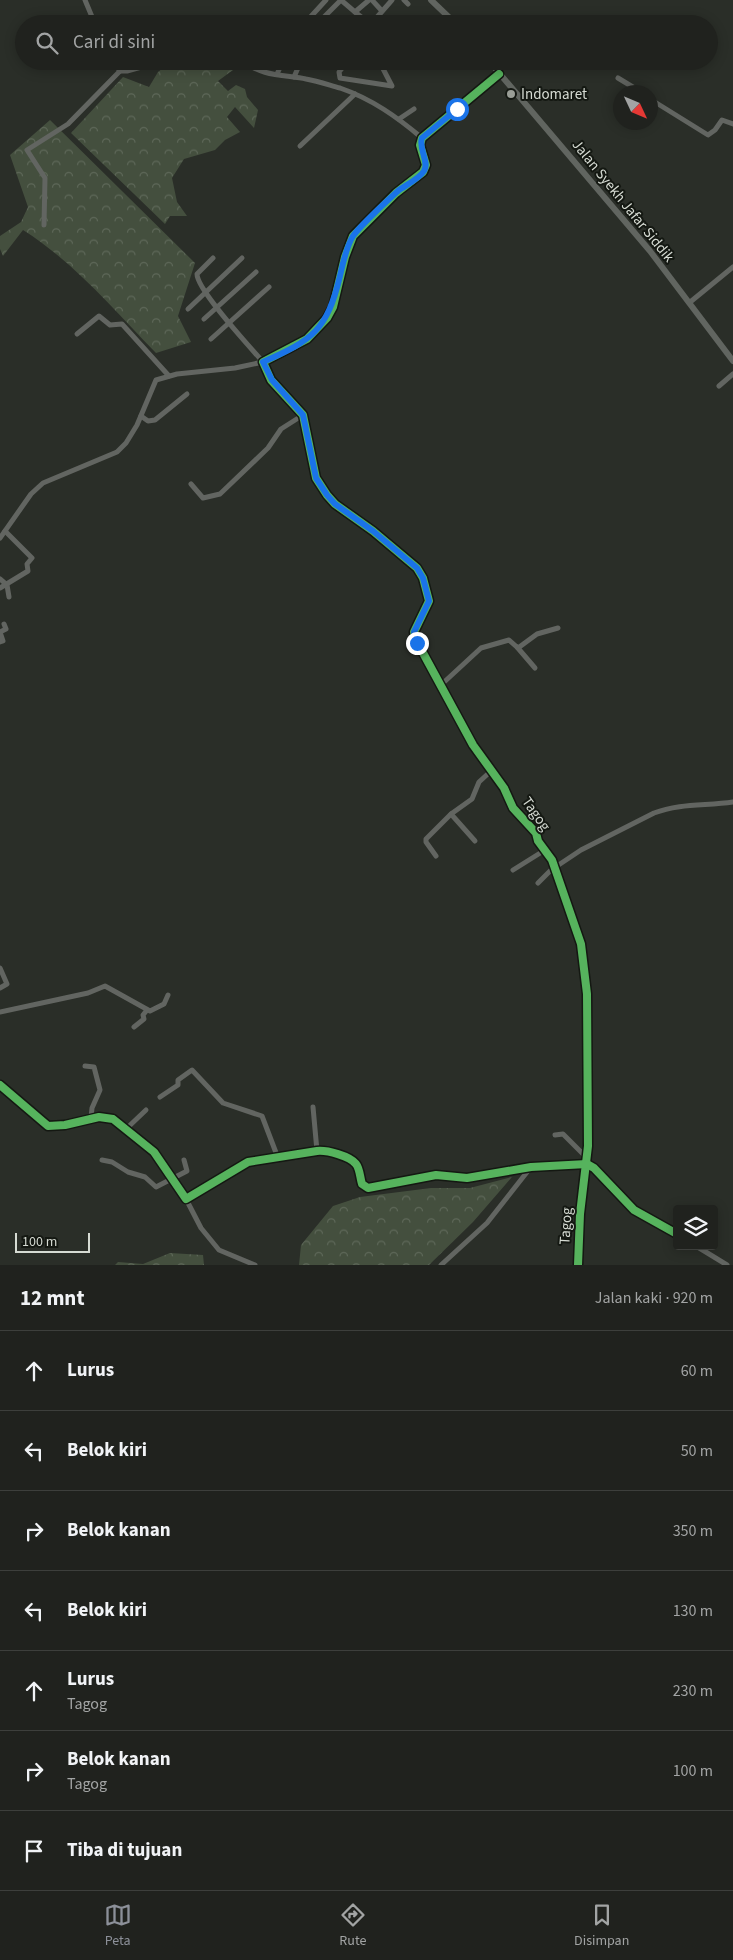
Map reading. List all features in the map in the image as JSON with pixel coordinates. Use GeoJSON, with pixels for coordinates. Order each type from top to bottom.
{"type":"FeatureCollection","features":[{"type":"Feature","properties":{"kind":"main road"},"geometry":{"type":"LineString","coordinates":[[431,0],[447,15]]}},
{"type":"Feature","properties":{"kind":"main road","name":"Jalan Syekh Jafar Siddik"},"geometry":{"type":"LineString","coordinates":[[497,70],[650,251],[733,361]]}},
{"type":"Feature","properties":{"kind":"street"},"geometry":{"type":"LineString","coordinates":[[85,0],[91,15]]}},
{"type":"Feature","properties":{"kind":"street"},"geometry":{"type":"LineString","coordinates":[[312,15],[326,0]]}},
{"type":"Feature","properties":{"kind":"street"},"geometry":{"type":"LineString","coordinates":[[327,15],[341,0],[360,15]]}},
{"type":"Feature","properties":{"kind":"street"},"geometry":{"type":"LineString","coordinates":[[356,12],[370,0],[382,11]]}},
{"type":"Feature","properties":{"kind":"street"},"geometry":{"type":"LineString","coordinates":[[378,15],[392,0]]}},
{"type":"Feature","properties":{"kind":"street"},"geometry":{"type":"LineString","coordinates":[[44,225],[45,178],[27,153],[27,150],[68,124],[120,71],[131,70]]}},
{"type":"Feature","properties":{"kind":"street"},"geometry":{"type":"LineString","coordinates":[[262,70],[354,94],[385,109],[422,138]]}},
{"type":"Feature","properties":{"kind":"street"},"geometry":{"type":"LineString","coordinates":[[277,74],[279,70]]}},
{"type":"Feature","properties":{"kind":"street"},"geometry":{"type":"LineString","coordinates":[[294,77],[297,70]]}},
{"type":"Feature","properties":{"kind":"street"},"geometry":{"type":"LineString","coordinates":[[341,70],[340,78],[392,86],[384,70]]}},
{"type":"Feature","properties":{"kind":"street"},"geometry":{"type":"LineString","coordinates":[[0,538],[16,514],[43,483],[117,452],[130,438],[152,385],[159,378],[236,368],[263,362],[307,338],[327,318],[333,307],[345,258],[353,236],[396,192],[423,172],[426,165],[420,145],[422,138],[500,74]]}},
{"type":"Feature","properties":{"kind":"street"},"geometry":{"type":"LineString","coordinates":[[618,78],[630,85]]}},
{"type":"Feature","properties":{"kind":"street"},"geometry":{"type":"LineString","coordinates":[[300,146],[354,94]]}},
{"type":"Feature","properties":{"kind":"street"},"geometry":{"type":"LineString","coordinates":[[658,105],[708,135],[715,130],[722,120],[733,124]]}},
{"type":"Feature","properties":{"kind":"street"},"geometry":{"type":"LineString","coordinates":[[400,119],[414,109]]}},
{"type":"Feature","properties":{"kind":"street"},"geometry":{"type":"LineString","coordinates":[[191,484],[206,499],[220,494],[268,448],[281,429],[303,415],[272,380],[263,362],[205,293],[197,274],[213,258]]}},
{"type":"Feature","properties":{"kind":"street"},"geometry":{"type":"LineString","coordinates":[[188,309],[242,258]]}},
{"type":"Feature","properties":{"kind":"street"},"geometry":{"type":"LineString","coordinates":[[689,304],[733,266]]}},
{"type":"Feature","properties":{"kind":"street"},"geometry":{"type":"LineString","coordinates":[[204,319],[256,272]]}},
{"type":"Feature","properties":{"kind":"street"},"geometry":{"type":"LineString","coordinates":[[211,339],[269,287]]}},
{"type":"Feature","properties":{"kind":"street"},"geometry":{"type":"LineString","coordinates":[[77,334],[99,316],[110,325],[122,324],[169,376]]}},
{"type":"Feature","properties":{"kind":"street"},"geometry":{"type":"LineString","coordinates":[[719,386],[733,374]]}},
{"type":"Feature","properties":{"kind":"street"},"geometry":{"type":"LineString","coordinates":[[140,416],[148,421],[154,420],[187,394]]}},
{"type":"Feature","properties":{"kind":"street","name":"Tagog"},"geometry":{"type":"LineString","coordinates":[[303,415],[307,425],[309,448],[316,478],[330,499],[373,531],[420,572],[429,601],[415,636],[473,745],[504,788],[513,808],[536,833],[538,840],[554,867],[576,925],[587,982],[587,1164],[580,1214],[578,1265]]}},
{"type":"Feature","properties":{"kind":"street"},"geometry":{"type":"LineString","coordinates":[[0,588],[28,571],[26,564],[32,558],[5,532]]}},
{"type":"Feature","properties":{"kind":"street"},"geometry":{"type":"LineString","coordinates":[[0,579],[7,585],[9,598]]}},
{"type":"Feature","properties":{"kind":"street"},"geometry":{"type":"LineString","coordinates":[[0,642],[3,641],[0,632],[6,629],[4,624]]}},
{"type":"Feature","properties":{"kind":"street"},"geometry":{"type":"LineString","coordinates":[[517,647],[537,634],[558,628]]}},
{"type":"Feature","properties":{"kind":"street"},"geometry":{"type":"LineString","coordinates":[[442,684],[486,645],[509,640],[535,668]]}},
{"type":"Feature","properties":{"kind":"street"},"geometry":{"type":"LineString","coordinates":[[436,856],[426,841],[451,814],[473,797],[479,782],[491,771]]}},
{"type":"Feature","properties":{"kind":"street"},"geometry":{"type":"LineString","coordinates":[[538,883],[554,867],[581,850],[665,808],[733,802]]}},
{"type":"Feature","properties":{"kind":"street"},"geometry":{"type":"LineString","coordinates":[[451,814],[475,841]]}},
{"type":"Feature","properties":{"kind":"street"},"geometry":{"type":"LineString","coordinates":[[514,870],[545,850]]}},
{"type":"Feature","properties":{"kind":"street"},"geometry":{"type":"LineString","coordinates":[[0,968],[7,984],[0,988]]}},
{"type":"Feature","properties":{"kind":"street"},"geometry":{"type":"LineString","coordinates":[[0,1012],[88,993],[105,986],[152,1011],[161,1006],[168,995]]}},
{"type":"Feature","properties":{"kind":"street"},"geometry":{"type":"LineString","coordinates":[[134,1027],[144,1019],[143,1015],[147,1010]]}},
{"type":"Feature","properties":{"kind":"street"},"geometry":{"type":"LineString","coordinates":[[85,1066],[94,1067],[100,1090],[93,1106],[91,1118]]}},
{"type":"Feature","properties":{"kind":"street"},"geometry":{"type":"LineString","coordinates":[[160,1097],[178,1085],[178,1080],[192,1070],[223,1103],[262,1116],[278,1158]]}},
{"type":"Feature","properties":{"kind":"street"},"geometry":{"type":"LineString","coordinates":[[0,1085],[48,1126],[65,1125],[91,1118],[110,1118],[154,1152],[186,1200],[201,1228],[219,1250],[255,1265]]}},
{"type":"Feature","properties":{"kind":"street"},"geometry":{"type":"LineString","coordinates":[[313,1107],[317,1151]]}},
{"type":"Feature","properties":{"kind":"street"},"geometry":{"type":"LineString","coordinates":[[125,1130],[146,1110]]}},
{"type":"Feature","properties":{"kind":"street"},"geometry":{"type":"LineString","coordinates":[[555,1135],[563,1135],[587,1158]]}},
{"type":"Feature","properties":{"kind":"street"},"geometry":{"type":"LineString","coordinates":[[186,1200],[248,1162],[317,1151],[325,1151],[353,1161],[358,1167],[361,1182],[366,1187],[436,1175],[467,1178],[531,1167],[587,1164],[594,1168],[634,1210],[673,1232]]}},
{"type":"Feature","properties":{"kind":"street"},"geometry":{"type":"LineString","coordinates":[[102,1160],[112,1162],[128,1172],[145,1177],[156,1187],[173,1180],[187,1171],[184,1160]]}},
{"type":"Feature","properties":{"kind":"street"},"geometry":{"type":"LineString","coordinates":[[442,1265],[487,1223],[531,1167]]}},
{"type":"Feature","properties":{"kind":"street"},"geometry":{"type":"LineString","coordinates":[[703,1250],[727,1265]]}},
{"type":"Feature","properties":{"kind":"green space"},"geometry":{"type":"Polygon","coordinates":[[[160,70],[233,70],[218,81],[228,91],[236,85],[245,89],[247,97],[258,110],[254,128],[235,107],[227,117],[240,132],[225,140],[215,150],[184,159],[172,178],[177,202],[187,216],[170,216],[165,224],[71,133],[123,77],[149,87],[160,70]]]}},
{"type":"Feature","properties":{"kind":"green space"},"geometry":{"type":"Polygon","coordinates":[[[50,120],[195,263],[178,316],[191,342],[156,353],[77,272],[23,230],[3,256],[0,249],[0,236],[21,222],[28,207],[10,155],[50,120]]]}},
{"type":"Feature","properties":{"kind":"green space"},"geometry":{"type":"Polygon","coordinates":[[[512,1177],[473,1222],[429,1265],[299,1265],[301,1245],[333,1206],[360,1197],[431,1188],[470,1188],[512,1177]]]}},
{"type":"Feature","properties":{"kind":"green space"},"geometry":{"type":"Polygon","coordinates":[[[170,1253],[203,1255],[204,1265],[115,1265],[118,1262],[143,1264],[170,1253]]]}},
{"type":"Feature","properties":{"kind":"cycle path"},"geometry":{"type":"LineString","coordinates":[[499,74],[422,138],[420,145],[426,165],[423,172],[396,193],[353,236],[345,257],[333,307],[327,318],[307,339],[263,362],[271,380],[303,415],[316,478],[327,495],[335,504],[373,531],[417,568],[423,578],[429,601],[414,632],[416,640],[473,745],[504,788],[513,808],[536,833],[538,841],[552,860],[581,944],[587,994],[588,1146],[580,1214],[578,1265]]}},
{"type":"Feature","properties":{"kind":"cycle path"},"geometry":{"type":"LineString","coordinates":[[0,1085],[48,1126],[65,1125],[99,1117],[113,1119],[154,1152],[186,1199],[248,1162],[317,1151],[326,1151],[349,1158],[356,1164],[362,1184],[368,1188],[436,1175],[467,1178],[531,1167],[587,1164],[594,1168],[634,1210],[673,1232]]}},
{"type":"Feature","properties":{"kind":"place","name":"Indomaret"},"geometry":{"type":"Point","coordinates":[511,94]}},
{"type":"Feature","properties":{"kind":"route"},"geometry":{"type":"LineString","coordinates":[[417,643],[414,632],[429,601],[420,572],[373,531],[330,499],[316,478],[309,448],[307,425],[303,415],[277,387],[268,375],[263,362],[307,338],[322,324],[333,307],[345,258],[353,236],[396,192],[423,172],[426,165],[420,145],[422,138],[457,109]]}}]}
